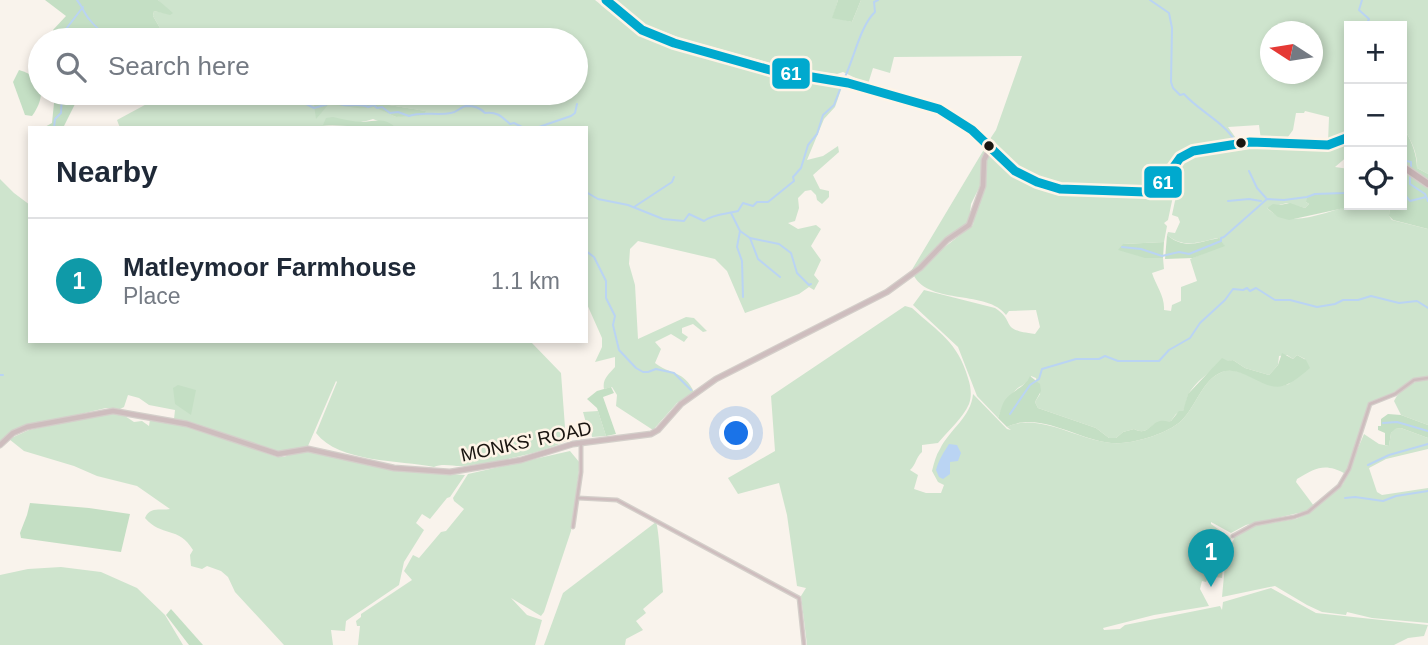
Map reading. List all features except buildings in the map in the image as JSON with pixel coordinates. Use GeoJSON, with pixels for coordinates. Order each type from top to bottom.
{"type":"FeatureCollection","features":[{"type":"Feature","properties":{"kind":"main road"},"geometry":{"type":"LineString","coordinates":[[606,0],[642,30],[707,53],[780,73],[848,83],[934,107],[961,121],[1015,171],[1050,187],[1136,192],[1158,188],[1180,158],[1194,151],[1238,143],[1328,145],[1344,139]]}},
{"type":"Feature","properties":{"kind":"main road"},"geometry":{"type":"LineString","coordinates":[[1407,169],[1428,184]]}},
{"type":"Feature","properties":{"kind":"street","name":"MONKS' ROAD"},"geometry":{"type":"LineString","coordinates":[[0,445],[13,433],[27,427],[49,425],[108,411],[187,424],[275,454],[308,449],[394,468],[450,472],[520,460],[581,442],[654,432],[681,404],[716,379],[887,292],[920,268],[947,240],[969,225],[983,186],[984,160],[990,147]]}},
{"type":"Feature","properties":{"kind":"street"},"geometry":{"type":"LineString","coordinates":[[1233,536],[1255,524],[1294,517],[1312,509],[1346,477],[1370,404],[1395,394],[1414,380],[1428,378]]}},
{"type":"Feature","properties":{"kind":"street"},"geometry":{"type":"LineString","coordinates":[[573,527],[582,462],[581,442]]}},
{"type":"Feature","properties":{"kind":"street"},"geometry":{"type":"LineString","coordinates":[[578,498],[617,500],[799,598],[804,645]]}},
{"type":"Feature","properties":{"kind":"green space"},"geometry":{"type":"Polygon","coordinates":[[[45,0],[158,0],[173,13],[170,15],[154,11],[153,16],[160,28],[55,28],[66,16],[45,0]]]}},
{"type":"Feature","properties":{"kind":"green space"},"geometry":{"type":"Polygon","coordinates":[[[158,0],[595,0],[631,29],[657,41],[804,83],[843,84],[835,107],[824,119],[807,160],[823,156],[838,146],[839,152],[813,175],[820,189],[829,191],[829,197],[822,204],[811,190],[805,191],[798,198],[799,208],[795,221],[788,223],[798,229],[816,225],[821,229],[811,246],[821,260],[814,275],[819,281],[814,290],[809,287],[799,294],[745,313],[727,271],[715,259],[638,241],[630,249],[629,264],[635,285],[638,339],[686,317],[694,318],[707,331],[703,332],[693,324],[682,328],[682,333],[688,337],[684,342],[671,334],[655,342],[661,349],[655,363],[681,376],[694,392],[677,403],[653,430],[616,406],[617,395],[612,387],[604,389],[605,379],[615,367],[615,357],[595,362],[602,347],[602,338],[588,306],[588,126],[391,126],[373,119],[323,125],[332,126],[119,126],[117,120],[145,105],[314,105],[319,114],[331,105],[374,106],[396,117],[425,111],[389,105],[588,105],[588,28],[160,28],[153,16],[154,11],[170,14],[158,0]]]}},
{"type":"Feature","properties":{"kind":"green space"},"geometry":{"type":"Polygon","coordinates":[[[616,0],[838,0],[833,17],[852,22],[861,0],[1428,0],[1428,174],[1417,168],[1417,159],[1407,135],[1407,21],[1344,21],[1344,137],[1328,143],[1329,117],[1305,111],[1296,113],[1293,130],[1285,141],[1261,140],[1259,125],[1228,127],[1238,141],[1186,152],[1155,184],[1137,190],[1093,189],[1092,186],[1073,189],[1051,184],[1012,166],[988,142],[996,130],[1022,56],[894,57],[890,73],[873,68],[868,84],[843,72],[837,74],[788,68],[680,38],[644,24],[616,0]]]}},
{"type":"Feature","properties":{"kind":"green space"},"geometry":{"type":"Polygon","coordinates":[[[838,0],[861,0],[852,22],[832,18],[838,0]]]}},
{"type":"Feature","properties":{"kind":"green space"},"geometry":{"type":"Polygon","coordinates":[[[19,70],[28,73],[28,105],[39,105],[32,116],[25,115],[13,82],[19,70]]]}},
{"type":"Feature","properties":{"kind":"green space"},"geometry":{"type":"Polygon","coordinates":[[[54,105],[74,105],[64,126],[47,126],[52,123],[54,105]]]}},
{"type":"Feature","properties":{"kind":"green space"},"geometry":{"type":"Polygon","coordinates":[[[314,105],[328,105],[316,119],[314,105]]]}},
{"type":"Feature","properties":{"kind":"green space"},"geometry":{"type":"Polygon","coordinates":[[[339,105],[389,105],[426,111],[423,115],[396,117],[374,107],[339,105]]]}},
{"type":"Feature","properties":{"kind":"green space"},"geometry":{"type":"Polygon","coordinates":[[[326,118],[359,122],[384,121],[393,126],[323,125],[326,118]]]}},
{"type":"Feature","properties":{"kind":"green space"},"geometry":{"type":"Polygon","coordinates":[[[1407,135],[1412,144],[1417,168],[1428,174],[1428,229],[1393,220],[1389,216],[1390,210],[1407,210],[1407,135]]]}},
{"type":"Feature","properties":{"kind":"green space"},"geometry":{"type":"Polygon","coordinates":[[[1344,141],[1344,159],[1335,167],[1344,168],[1344,192],[1306,202],[1309,204],[1305,208],[1287,203],[1267,208],[1277,215],[1298,219],[1344,207],[1344,210],[1390,210],[1392,220],[1428,229],[1428,377],[1413,379],[1388,396],[1369,403],[1346,474],[1332,468],[1321,468],[1297,479],[1296,482],[1314,506],[1307,511],[1246,525],[1231,533],[1211,522],[1231,538],[1224,553],[1222,578],[1209,576],[1206,582],[1202,581],[1200,589],[1209,606],[1154,615],[1103,628],[1120,629],[1125,625],[1220,606],[1222,610],[1223,602],[1271,588],[1316,613],[1428,625],[1424,636],[1408,638],[1394,645],[807,645],[801,596],[806,588],[797,586],[787,515],[779,483],[738,494],[728,478],[775,451],[771,396],[905,306],[912,308],[953,346],[964,366],[971,395],[963,414],[938,443],[922,445],[922,452],[910,470],[918,475],[914,489],[926,493],[941,493],[944,485],[938,482],[932,471],[935,459],[964,416],[973,394],[1007,429],[1011,430],[1007,427],[1020,423],[1034,423],[1093,439],[1121,443],[1153,436],[1181,421],[1209,381],[1222,372],[1239,372],[1280,386],[1289,384],[1305,359],[1297,355],[1293,359],[1287,355],[1279,356],[1278,365],[1269,375],[1245,368],[1233,360],[1227,362],[1196,384],[1188,395],[1183,411],[1176,414],[1171,421],[1156,423],[1142,431],[1134,429],[1123,432],[1116,438],[1109,438],[1096,428],[1038,408],[1035,402],[1040,394],[1036,378],[1031,376],[1016,389],[998,418],[977,396],[958,347],[913,305],[924,290],[995,308],[1016,330],[1035,334],[1040,327],[1036,310],[1009,311],[1006,315],[998,307],[986,302],[933,291],[922,285],[914,276],[937,253],[973,225],[985,186],[989,153],[1028,182],[1065,195],[1124,198],[1147,196],[1162,187],[1168,178],[1176,182],[1168,220],[1164,223],[1167,226],[1164,242],[1123,244],[1136,255],[1163,258],[1164,269],[1152,273],[1162,296],[1164,310],[1171,311],[1172,305],[1181,301],[1181,287],[1197,281],[1190,259],[1224,245],[1218,238],[1186,243],[1167,235],[1168,232],[1175,233],[1180,222],[1178,217],[1172,215],[1184,158],[1200,151],[1242,145],[1328,147],[1344,141]]]}},
{"type":"Feature","properties":{"kind":"green space"},"geometry":{"type":"Polygon","coordinates":[[[986,146],[981,184],[971,204],[969,222],[946,239],[931,257],[910,273],[986,146]]]}},
{"type":"Feature","properties":{"kind":"green space"},"geometry":{"type":"Polygon","coordinates":[[[0,179],[28,204],[28,343],[532,343],[561,373],[566,441],[515,457],[461,466],[434,467],[354,455],[326,443],[316,433],[336,381],[308,446],[284,452],[276,452],[174,419],[175,410],[149,405],[128,395],[124,407],[120,409],[106,408],[16,429],[0,442],[0,179]]]}},
{"type":"Feature","properties":{"kind":"green space"},"geometry":{"type":"Polygon","coordinates":[[[1344,192],[1344,208],[1289,220],[1278,217],[1267,208],[1273,204],[1290,203],[1305,208],[1309,204],[1306,202],[1307,198],[1314,194],[1344,192]]]}},
{"type":"Feature","properties":{"kind":"green space"},"geometry":{"type":"Polygon","coordinates":[[[1167,235],[1186,244],[1219,238],[1225,246],[1193,258],[1165,259],[1167,235]]]}},
{"type":"Feature","properties":{"kind":"green space"},"geometry":{"type":"Polygon","coordinates":[[[1164,242],[1163,258],[1145,258],[1118,250],[1123,244],[1164,242]]]}},
{"type":"Feature","properties":{"kind":"green space"},"geometry":{"type":"Polygon","coordinates":[[[1282,353],[1293,359],[1297,355],[1306,360],[1310,368],[1294,381],[1280,387],[1239,372],[1222,372],[1209,381],[1181,421],[1161,433],[1136,441],[1107,442],[1035,422],[1007,427],[998,418],[1005,400],[1030,376],[1040,384],[1041,391],[1035,402],[1038,408],[1096,428],[1109,438],[1116,438],[1123,432],[1134,429],[1142,431],[1156,422],[1171,421],[1179,411],[1183,411],[1188,394],[1222,358],[1269,375],[1278,365],[1282,353]]]}},
{"type":"Feature","properties":{"kind":"green space"},"geometry":{"type":"Polygon","coordinates":[[[1428,379],[1428,425],[1401,415],[1394,401],[1408,386],[1428,379]]]}},
{"type":"Feature","properties":{"kind":"green space"},"geometry":{"type":"Polygon","coordinates":[[[178,385],[196,390],[191,415],[175,404],[173,388],[178,385]]]}},
{"type":"Feature","properties":{"kind":"green space"},"geometry":{"type":"Polygon","coordinates":[[[611,387],[614,393],[603,397],[616,434],[606,436],[597,408],[587,399],[597,391],[611,387]]]}},
{"type":"Feature","properties":{"kind":"green space"},"geometry":{"type":"Polygon","coordinates":[[[598,411],[606,436],[592,437],[583,412],[598,411]]]}},
{"type":"Feature","properties":{"kind":"green space"},"geometry":{"type":"Polygon","coordinates":[[[112,413],[122,414],[134,422],[142,421],[149,426],[150,419],[202,430],[277,457],[303,450],[390,470],[465,475],[430,519],[422,514],[416,523],[424,530],[404,562],[399,585],[346,621],[345,631],[331,630],[333,645],[284,645],[235,592],[228,577],[207,566],[202,569],[191,566],[190,555],[193,550],[188,543],[176,534],[157,528],[145,518],[153,510],[170,509],[137,486],[97,476],[24,451],[9,439],[29,430],[112,413]]]}},
{"type":"Feature","properties":{"kind":"green space"},"geometry":{"type":"Polygon","coordinates":[[[1388,414],[1401,415],[1428,425],[1428,438],[1401,428],[1391,433],[1389,446],[1385,445],[1385,433],[1378,430],[1378,426],[1381,426],[1381,419],[1388,414]]]}},
{"type":"Feature","properties":{"kind":"green space"},"geometry":{"type":"Polygon","coordinates":[[[1401,428],[1428,438],[1428,449],[1386,459],[1369,468],[1377,492],[1382,495],[1428,488],[1428,623],[1372,618],[1347,612],[1346,615],[1322,612],[1275,586],[1222,597],[1226,554],[1236,535],[1253,526],[1296,519],[1309,513],[1343,484],[1364,434],[1379,444],[1389,446],[1391,433],[1394,429],[1401,428]]]}},
{"type":"Feature","properties":{"kind":"green space"},"geometry":{"type":"Polygon","coordinates":[[[570,451],[580,463],[571,531],[544,612],[541,616],[511,598],[527,615],[542,620],[535,645],[358,645],[360,626],[357,626],[356,621],[361,614],[412,580],[404,571],[413,555],[419,558],[464,509],[453,498],[468,474],[570,451]]]}},
{"type":"Feature","properties":{"kind":"green space"},"geometry":{"type":"Polygon","coordinates":[[[30,503],[130,514],[121,552],[21,538],[20,533],[30,503]]]}},
{"type":"Feature","properties":{"kind":"green space"},"geometry":{"type":"Polygon","coordinates":[[[656,522],[663,592],[643,609],[646,613],[636,621],[643,630],[626,639],[625,645],[544,645],[563,593],[656,522]]]}},
{"type":"Feature","properties":{"kind":"green space"},"geometry":{"type":"Polygon","coordinates":[[[61,567],[101,572],[137,588],[165,615],[183,645],[0,645],[0,575],[28,569],[61,567]]]}},
{"type":"Feature","properties":{"kind":"green space"},"geometry":{"type":"Polygon","coordinates":[[[171,609],[203,645],[189,645],[166,615],[171,609]]]}},
{"type":"Feature","properties":{"kind":"water"},"geometry":{"type":"Polygon","coordinates":[[[949,444],[957,445],[961,453],[958,461],[950,462],[950,474],[943,479],[936,470],[949,444]]]}},
{"type":"Feature","properties":{"kind":"waterway"},"geometry":{"type":"LineString","coordinates":[[77,0],[97,28]]}},
{"type":"Feature","properties":{"kind":"waterway"},"geometry":{"type":"LineString","coordinates":[[844,79],[861,34],[875,12],[874,2],[878,0]]}},
{"type":"Feature","properties":{"kind":"waterway"},"geometry":{"type":"LineString","coordinates":[[1150,0],[1169,13],[1172,28],[1173,88],[1218,122],[1235,141]]}},
{"type":"Feature","properties":{"kind":"waterway"},"geometry":{"type":"LineString","coordinates":[[1362,0],[1359,10],[1368,21]]}},
{"type":"Feature","properties":{"kind":"waterway"},"geometry":{"type":"LineString","coordinates":[[67,28],[83,7]]}},
{"type":"Feature","properties":{"kind":"waterway"},"geometry":{"type":"LineString","coordinates":[[588,193],[598,199],[628,205],[663,219],[684,221],[689,214],[704,221],[738,211],[743,203],[753,206],[757,202],[768,202],[794,181],[793,177],[801,168],[808,145],[817,134],[823,115],[834,105],[842,84]]}},
{"type":"Feature","properties":{"kind":"waterway"},"geometry":{"type":"LineString","coordinates":[[54,126],[55,119],[61,113],[61,105]]}},
{"type":"Feature","properties":{"kind":"waterway"},"geometry":{"type":"LineString","coordinates":[[308,105],[314,108],[324,105]]}},
{"type":"Feature","properties":{"kind":"waterway"},"geometry":{"type":"LineString","coordinates":[[343,105],[359,105]]}},
{"type":"Feature","properties":{"kind":"waterway"},"geometry":{"type":"LineString","coordinates":[[359,105],[374,105]]}},
{"type":"Feature","properties":{"kind":"waterway"},"geometry":{"type":"LineString","coordinates":[[374,105],[390,113],[398,112],[409,116],[451,113],[472,106],[520,126]]}},
{"type":"Feature","properties":{"kind":"waterway"},"geometry":{"type":"LineString","coordinates":[[542,126],[571,116],[575,113],[577,105]]}},
{"type":"Feature","properties":{"kind":"waterway"},"geometry":{"type":"LineString","coordinates":[[1407,161],[1411,162],[1411,168]]}},
{"type":"Feature","properties":{"kind":"waterway"},"geometry":{"type":"LineString","coordinates":[[1249,171],[1257,188],[1266,198]]}},
{"type":"Feature","properties":{"kind":"waterway"},"geometry":{"type":"LineString","coordinates":[[1410,174],[1410,184],[1425,194],[1428,201]]}},
{"type":"Feature","properties":{"kind":"waterway"},"geometry":{"type":"LineString","coordinates":[[634,207],[672,182],[674,177]]}},
{"type":"Feature","properties":{"kind":"waterway"},"geometry":{"type":"LineString","coordinates":[[1122,247],[1141,249],[1162,256],[1179,252],[1189,254],[1221,241],[1221,238],[1267,199],[1284,200],[1315,194],[1344,193]]}},
{"type":"Feature","properties":{"kind":"waterway"},"geometry":{"type":"LineString","coordinates":[[1407,197],[1410,201],[1426,197]]}},
{"type":"Feature","properties":{"kind":"waterway"},"geometry":{"type":"LineString","coordinates":[[1228,201],[1261,201]]}},
{"type":"Feature","properties":{"kind":"waterway"},"geometry":{"type":"LineString","coordinates":[[731,213],[740,231],[750,238],[779,244],[791,253],[797,273],[811,284]]}},
{"type":"Feature","properties":{"kind":"waterway"},"geometry":{"type":"LineString","coordinates":[[740,231],[737,247],[742,261],[743,297]]}},
{"type":"Feature","properties":{"kind":"waterway"},"geometry":{"type":"LineString","coordinates":[[750,238],[758,259],[780,277]]}},
{"type":"Feature","properties":{"kind":"waterway"},"geometry":{"type":"LineString","coordinates":[[588,252],[594,257],[606,281],[606,298],[615,316],[613,325],[619,350],[643,372],[656,369],[674,373],[691,390]]}},
{"type":"Feature","properties":{"kind":"waterway"},"geometry":{"type":"LineString","coordinates":[[1010,414],[1030,385],[1039,379],[1042,369],[1076,359],[1099,359],[1105,356],[1118,361],[1159,361],[1169,350],[1190,338],[1200,323],[1233,289],[1247,288],[1250,291],[1256,288],[1275,300],[1290,300],[1317,307],[1371,296],[1399,303],[1417,301],[1428,308]]}},
{"type":"Feature","properties":{"kind":"waterway"},"geometry":{"type":"LineString","coordinates":[[1383,423],[1397,422],[1428,431]]}},
{"type":"Feature","properties":{"kind":"waterway"},"geometry":{"type":"LineString","coordinates":[[1368,465],[1389,455],[1428,444]]}},
{"type":"Feature","properties":{"kind":"waterway"},"geometry":{"type":"LineString","coordinates":[[1345,498],[1383,501],[1428,491]]}},
{"type":"Feature","properties":{"kind":"transit line","name":"61"},"geometry":{"type":"LineString","coordinates":[[606,0],[642,30],[674,43],[770,70],[848,83],[939,109],[972,130],[1015,171],[1060,189],[1146,192],[1160,186],[1180,158],[1193,151],[1250,142],[1328,145],[1344,139]]}},
{"type":"Feature","properties":{"kind":"place","name":"Matleymoor Farmhouse"},"geometry":{"type":"Point","coordinates":[1211,587]}}]}
